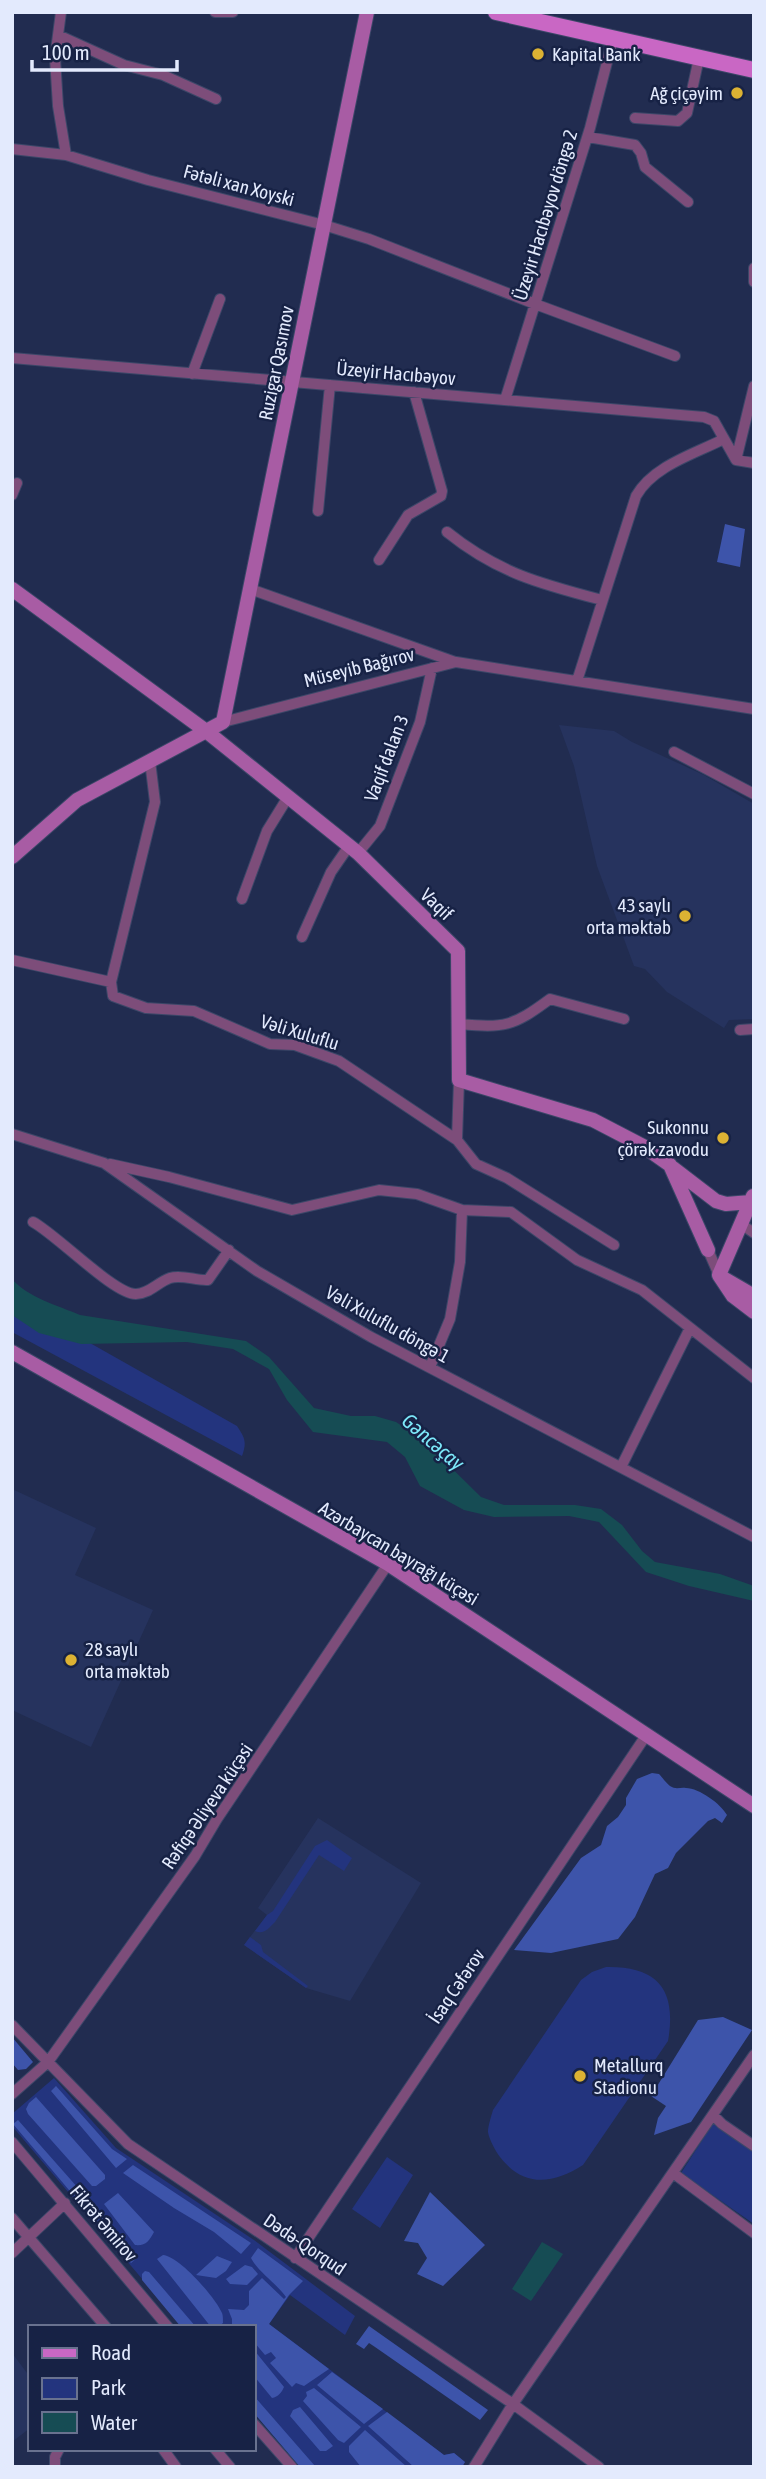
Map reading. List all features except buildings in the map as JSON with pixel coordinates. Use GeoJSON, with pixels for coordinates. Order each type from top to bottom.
{"type":"FeatureCollection","features":[{"type":"Feature","properties":{"kind":"main road"},"geometry":{"type":"LineString","coordinates":[[496,12],[754,70]]}},
{"type":"Feature","properties":{"kind":"street"},"geometry":{"type":"LineString","coordinates":[[61,12],[55,58],[58,106],[66,155]]}},
{"type":"Feature","properties":{"kind":"street"},"geometry":{"type":"LineString","coordinates":[[215,12],[233,12]]}},
{"type":"Feature","properties":{"kind":"street","name":"Ruzigar Qasımov"},"geometry":{"type":"LineString","coordinates":[[223,722],[367,12]]}},
{"type":"Feature","properties":{"kind":"street"},"geometry":{"type":"LineString","coordinates":[[58,35],[124,65],[163,75],[216,99]]}},
{"type":"Feature","properties":{"kind":"street","name":"Üzeyir Hacıbəyov döngə 2"},"geometry":{"type":"LineString","coordinates":[[505,400],[588,137],[614,39]]}},
{"type":"Feature","properties":{"kind":"street"},"geometry":{"type":"LineString","coordinates":[[635,118],[678,121],[683,119],[687,113],[699,58]]}},
{"type":"Feature","properties":{"kind":"street"},"geometry":{"type":"LineString","coordinates":[[588,137],[635,145],[641,152],[645,167],[688,202]]}},
{"type":"Feature","properties":{"kind":"street","name":"Fətəli xan Xoyski"},"geometry":{"type":"LineString","coordinates":[[12,149],[66,155],[148,180],[369,239],[675,356]]}},
{"type":"Feature","properties":{"kind":"street"},"geometry":{"type":"LineString","coordinates":[[754,268],[754,282]]}},
{"type":"Feature","properties":{"kind":"street"},"geometry":{"type":"LineString","coordinates":[[192,373],[220,299]]}},
{"type":"Feature","properties":{"kind":"street","name":"Üzeyir Hacıbəyov"},"geometry":{"type":"LineString","coordinates":[[12,358],[704,417],[714,421],[736,460]]}},
{"type":"Feature","properties":{"kind":"street"},"geometry":{"type":"LineString","coordinates":[[318,511],[330,385]]}},
{"type":"Feature","properties":{"kind":"street"},"geometry":{"type":"LineString","coordinates":[[754,386],[736,460],[754,463]]}},
{"type":"Feature","properties":{"kind":"street"},"geometry":{"type":"LineString","coordinates":[[379,560],[408,515],[441,496],[442,491],[414,392]]}},
{"type":"Feature","properties":{"kind":"street"},"geometry":{"type":"LineString","coordinates":[[577,681],[636,496],[643,484],[663,470],[724,439]]}},
{"type":"Feature","properties":{"kind":"street"},"geometry":{"type":"LineString","coordinates":[[12,495],[17,483]]}},
{"type":"Feature","properties":{"kind":"street"},"geometry":{"type":"LineString","coordinates":[[447,532],[474,554],[498,567],[603,600]]}},
{"type":"Feature","properties":{"kind":"street"},"geometry":{"type":"LineString","coordinates":[[250,589],[456,662]]}},
{"type":"Feature","properties":{"kind":"street","name":"Vaqif"},"geometry":{"type":"LineString","coordinates":[[12,590],[206,731],[354,850],[458,951],[459,1080]]}},
{"type":"Feature","properties":{"kind":"street","name":"Müseyib Bağırov"},"geometry":{"type":"LineString","coordinates":[[12,857],[77,800],[223,722],[456,662],[754,709]]}},
{"type":"Feature","properties":{"kind":"street","name":"Vaqif dalan 3"},"geometry":{"type":"LineString","coordinates":[[302,937],[331,872],[380,826],[420,722],[432,668]]}},
{"type":"Feature","properties":{"kind":"street"},"geometry":{"type":"LineString","coordinates":[[674,752],[754,794]]}},
{"type":"Feature","properties":{"kind":"street"},"geometry":{"type":"LineString","coordinates":[[12,960],[111,982],[155,802],[150,761]]}},
{"type":"Feature","properties":{"kind":"street"},"geometry":{"type":"LineString","coordinates":[[242,899],[267,831],[288,797]]}},
{"type":"Feature","properties":{"kind":"street","name":"Vəli Xuluflu"},"geometry":{"type":"LineString","coordinates":[[111,982],[113,996],[146,1008],[194,1011],[270,1044],[295,1045],[339,1061],[457,1140]]}},
{"type":"Feature","properties":{"kind":"street"},"geometry":{"type":"LineString","coordinates":[[458,1024],[491,1027],[515,1022],[550,999],[624,1019]]}},
{"type":"Feature","properties":{"kind":"street"},"geometry":{"type":"LineString","coordinates":[[740,1030],[754,1029]]}},
{"type":"Feature","properties":{"kind":"street"},"geometry":{"type":"LineString","coordinates":[[614,1245],[507,1178],[476,1164],[457,1140],[459,1080],[593,1120],[643,1146],[716,1201],[726,1204],[753,1200]]}},
{"type":"Feature","properties":{"kind":"street","name":"Vəli Xuluflu döngə 1"},"geometry":{"type":"LineString","coordinates":[[12,1134],[104,1163],[257,1270],[337,1317],[754,1537]]}},
{"type":"Feature","properties":{"kind":"street"},"geometry":{"type":"LineString","coordinates":[[104,1163],[169,1177],[292,1210],[379,1190],[417,1194],[462,1210],[511,1212],[577,1260],[642,1290],[754,1378]]}},
{"type":"Feature","properties":{"kind":"street"},"geometry":{"type":"LineString","coordinates":[[670,1165],[719,1275],[733,1296],[754,1312]]}},
{"type":"Feature","properties":{"kind":"street"},"geometry":{"type":"LineString","coordinates":[[719,1275],[753,1200]]}},
{"type":"Feature","properties":{"kind":"street"},"geometry":{"type":"LineString","coordinates":[[430,1367],[450,1319],[460,1262],[462,1210]]}},
{"type":"Feature","properties":{"kind":"street"},"geometry":{"type":"LineString","coordinates":[[33,1222],[123,1291],[133,1294],[146,1291],[172,1277],[208,1280],[229,1250]]}},
{"type":"Feature","properties":{"kind":"street"},"geometry":{"type":"LineString","coordinates":[[741,1224],[754,1233]]}},
{"type":"Feature","properties":{"kind":"street"},"geometry":{"type":"LineString","coordinates":[[719,1275],[754,1296]]}},
{"type":"Feature","properties":{"kind":"street"},"geometry":{"type":"LineString","coordinates":[[621,1467],[690,1328]]}},
{"type":"Feature","properties":{"kind":"street","name":"Azərbaycan bayrağı küçəsi"},"geometry":{"type":"LineString","coordinates":[[12,1352],[388,1564],[754,1806]]}},
{"type":"Feature","properties":{"kind":"street","name":"Rəfiqə Əliyeva küçəsi"},"geometry":{"type":"LineString","coordinates":[[12,2094],[48,2062],[195,1856],[388,1564]]}},
{"type":"Feature","properties":{"kind":"street","name":"İsaq Cəfərov"},"geometry":{"type":"LineString","coordinates":[[295,2258],[647,1734]]}},
{"type":"Feature","properties":{"kind":"street","name":"Dədə-Qorqud"},"geometry":{"type":"LineString","coordinates":[[12,2025],[128,2144],[513,2404],[599,2467]]}},
{"type":"Feature","properties":{"kind":"street"},"geometry":{"type":"LineString","coordinates":[[474,2467],[513,2404],[754,2055]]}},
{"type":"Feature","properties":{"kind":"street"},"geometry":{"type":"LineString","coordinates":[[713,2115],[754,2146]]}},
{"type":"Feature","properties":{"kind":"street","name":"Fikrət Əmirov"},"geometry":{"type":"LineString","coordinates":[[12,2142],[166,2325]]}},
{"type":"Feature","properties":{"kind":"street"},"geometry":{"type":"LineString","coordinates":[[673,2173],[754,2233]]}},
{"type":"Feature","properties":{"kind":"street"},"geometry":{"type":"LineString","coordinates":[[12,2253],[65,2203]]}},
{"type":"Feature","properties":{"kind":"street"},"geometry":{"type":"LineString","coordinates":[[12,2218],[104,2325]]}},
{"type":"Feature","properties":{"kind":"street"},"geometry":{"type":"LineString","coordinates":[[256,2426],[292,2467]]}},
{"type":"Feature","properties":{"kind":"street"},"geometry":{"type":"LineString","coordinates":[[164,2451],[176,2467]]}},
{"type":"Feature","properties":{"kind":"street"},"geometry":{"type":"LineString","coordinates":[[217,2451],[230,2467]]}},
{"type":"Feature","properties":{"kind":"shaded area"},"geometry":{"type":"Polygon","coordinates":[[[725,524],[745,529],[740,567],[717,562],[725,524]]]}},
{"type":"Feature","properties":{"kind":"shaded area","name":"43 saylı orta məktəb"},"geometry":{"type":"Polygon","coordinates":[[[559,725],[614,731],[704,775],[754,804],[754,1019],[729,1020],[724,1028],[667,992],[645,969],[634,966],[597,866],[574,766],[559,725]]]}},
{"type":"Feature","properties":{"kind":"shaded area","name":"28 saylı orta məktəb"},"geometry":{"type":"Polygon","coordinates":[[[12,1489],[96,1528],[75,1575],[153,1610],[91,1747],[12,1710],[12,1489]]]}},
{"type":"Feature","properties":{"kind":"shaded area"},"geometry":{"type":"Polygon","coordinates":[[[652,1773],[659,1774],[672,1787],[691,1789],[709,1797],[727,1815],[722,1823],[715,1818],[708,1821],[676,1853],[668,1868],[655,1874],[635,1917],[618,1939],[551,1953],[514,1950],[581,1858],[601,1845],[607,1826],[618,1817],[626,1805],[626,1798],[637,1779],[652,1773]]]}},
{"type":"Feature","properties":{"kind":"shaded area"},"geometry":{"type":"Polygon","coordinates":[[[318,1818],[421,1883],[350,2001],[306,1988],[244,1945],[267,1915],[258,1908],[318,1818]]]}},
{"type":"Feature","properties":{"kind":"shaded area"},"geometry":{"type":"Polygon","coordinates":[[[723,2017],[752,2030],[691,2122],[654,2135],[658,2118],[666,2106],[651,2096],[698,2020],[723,2017]]]}},
{"type":"Feature","properties":{"kind":"shaded area"},"geometry":{"type":"Polygon","coordinates":[[[12,2037],[33,2062],[26,2069],[18,2070],[12,2063],[12,2037]]]}},
{"type":"Feature","properties":{"kind":"shaded area"},"geometry":{"type":"Polygon","coordinates":[[[56,2086],[112,2149],[127,2159],[116,2168],[51,2091],[56,2086]]]}},
{"type":"Feature","properties":{"kind":"shaded area"},"geometry":{"type":"Polygon","coordinates":[[[36,2097],[105,2175],[105,2179],[96,2186],[92,2186],[28,2114],[26,2109],[36,2097]]]}},
{"type":"Feature","properties":{"kind":"shaded area"},"geometry":{"type":"Polygon","coordinates":[[[18,2120],[86,2197],[80,2203],[13,2124],[18,2120]]]}},
{"type":"Feature","properties":{"kind":"shaded area"},"geometry":{"type":"Polygon","coordinates":[[[133,2165],[251,2243],[241,2254],[214,2232],[123,2173],[133,2165]]]}},
{"type":"Feature","properties":{"kind":"shaded area"},"geometry":{"type":"Polygon","coordinates":[[[430,2192],[485,2245],[443,2286],[417,2274],[427,2258],[418,2243],[404,2241],[430,2192]]]}},
{"type":"Feature","properties":{"kind":"shaded area"},"geometry":{"type":"Polygon","coordinates":[[[118,2193],[154,2232],[145,2244],[135,2245],[104,2204],[118,2193]]]}},
{"type":"Feature","properties":{"kind":"shaded area"},"geometry":{"type":"Polygon","coordinates":[[[91,2203],[137,2258],[131,2263],[85,2208],[91,2203]]]}},
{"type":"Feature","properties":{"kind":"shaded area"},"geometry":{"type":"Polygon","coordinates":[[[258,2248],[303,2281],[289,2295],[269,2324],[329,2369],[304,2386],[296,2383],[292,2387],[270,2363],[276,2358],[271,2352],[265,2355],[256,2344],[256,2325],[232,2325],[228,2309],[244,2310],[249,2305],[249,2291],[262,2278],[284,2299],[286,2297],[251,2258],[258,2248]]]}},
{"type":"Feature","properties":{"kind":"shaded area"},"geometry":{"type":"Polygon","coordinates":[[[163,2255],[170,2257],[187,2270],[218,2306],[223,2323],[209,2325],[157,2259],[163,2255]]]}},
{"type":"Feature","properties":{"kind":"shaded area"},"geometry":{"type":"Polygon","coordinates":[[[217,2256],[232,2262],[226,2271],[216,2278],[196,2275],[217,2256]]]}},
{"type":"Feature","properties":{"kind":"shaded area"},"geometry":{"type":"Polygon","coordinates":[[[245,2265],[252,2267],[258,2274],[247,2285],[230,2284],[226,2279],[245,2265]]]}},
{"type":"Feature","properties":{"kind":"shaded area"},"geometry":{"type":"Polygon","coordinates":[[[149,2272],[194,2325],[179,2325],[142,2280],[142,2274],[149,2272]]]}},
{"type":"Feature","properties":{"kind":"shaded area"},"geometry":{"type":"Polygon","coordinates":[[[369,2326],[488,2410],[480,2420],[369,2343],[364,2349],[356,2344],[369,2326]]]}},
{"type":"Feature","properties":{"kind":"shaded area"},"geometry":{"type":"Polygon","coordinates":[[[256,2352],[284,2387],[272,2398],[256,2378],[256,2352]]]}},
{"type":"Feature","properties":{"kind":"shaded area"},"geometry":{"type":"Polygon","coordinates":[[[12,2353],[28,2374],[28,2430],[12,2442],[12,2353]]]}},
{"type":"Feature","properties":{"kind":"shaded area"},"geometry":{"type":"Polygon","coordinates":[[[332,2372],[383,2409],[364,2424],[317,2385],[332,2372]]]}},
{"type":"Feature","properties":{"kind":"shaded area"},"geometry":{"type":"Polygon","coordinates":[[[314,2388],[361,2427],[344,2443],[338,2440],[303,2401],[307,2396],[306,2392],[314,2388]]]}},
{"type":"Feature","properties":{"kind":"shaded area"},"geometry":{"type":"Polygon","coordinates":[[[256,2398],[315,2466],[300,2467],[256,2415],[256,2398]]]}},
{"type":"Feature","properties":{"kind":"shaded area"},"geometry":{"type":"Polygon","coordinates":[[[300,2407],[333,2446],[326,2451],[320,2451],[290,2416],[293,2410],[300,2407]]]}},
{"type":"Feature","properties":{"kind":"shaded area"},"geometry":{"type":"Polygon","coordinates":[[[387,2412],[444,2455],[454,2453],[465,2462],[462,2467],[414,2467],[368,2426],[387,2412]]]}},
{"type":"Feature","properties":{"kind":"shaded area"},"geometry":{"type":"Polygon","coordinates":[[[365,2430],[407,2467],[361,2467],[349,2452],[349,2446],[365,2430]]]}},
{"type":"Feature","properties":{"kind":"green space"},"geometry":{"type":"Polygon","coordinates":[[[12,1299],[237,1426],[244,1440],[242,1456],[12,1332],[12,1299]]]}},
{"type":"Feature","properties":{"kind":"green space"},"geometry":{"type":"Polygon","coordinates":[[[327,1840],[352,1858],[344,1871],[319,1855],[275,1922],[264,1931],[255,1931],[273,1911],[315,1846],[327,1840]]]}},
{"type":"Feature","properties":{"kind":"green space"},"geometry":{"type":"Polygon","coordinates":[[[250,1937],[261,1945],[263,1952],[308,1986],[306,1988],[244,1945],[250,1937]]]}},
{"type":"Feature","properties":{"kind":"green space","name":"Metallurq Stadionu"},"geometry":{"type":"Polygon","coordinates":[[[606,1967],[639,1971],[660,1984],[669,2008],[668,2041],[583,2165],[550,2179],[529,2178],[509,2167],[495,2149],[488,2132],[493,2110],[581,1980],[606,1967]]]}},
{"type":"Feature","properties":{"kind":"green space"},"geometry":{"type":"Polygon","coordinates":[[[54,2078],[116,2148],[254,2240],[355,2316],[345,2335],[290,2295],[269,2324],[444,2455],[454,2453],[465,2462],[462,2467],[302,2467],[256,2413],[256,2325],[181,2325],[12,2126],[12,2114],[54,2078]]]}},
{"type":"Feature","properties":{"kind":"green space"},"geometry":{"type":"Polygon","coordinates":[[[714,2122],[754,2150],[754,2224],[681,2173],[714,2122]]]}},
{"type":"Feature","properties":{"kind":"green space"},"geometry":{"type":"Polygon","coordinates":[[[387,2157],[413,2175],[380,2228],[352,2209],[387,2157]]]}},
{"type":"Feature","properties":{"kind":"water"},"geometry":{"type":"Polygon","coordinates":[[[12,1279],[35,1296],[80,1315],[246,1341],[269,1357],[314,1408],[351,1416],[375,1416],[396,1422],[423,1440],[481,1497],[504,1505],[575,1505],[601,1509],[622,1525],[642,1551],[655,1562],[720,1574],[754,1586],[754,1601],[689,1586],[646,1572],[599,1522],[569,1516],[494,1517],[464,1510],[420,1486],[405,1457],[387,1442],[313,1432],[287,1400],[269,1369],[233,1349],[187,1342],[81,1344],[39,1333],[12,1315],[12,1279]]]}},
{"type":"Feature","properties":{"kind":"water"},"geometry":{"type":"Polygon","coordinates":[[[542,2242],[563,2254],[531,2301],[512,2289],[542,2242]]]}},
{"type":"Feature","properties":{"kind":"place","name":"Kapital Bank"},"geometry":{"type":"Point","coordinates":[538,54]}},
{"type":"Feature","properties":{"kind":"place","name":"Ağ çiçəyim"},"geometry":{"type":"Point","coordinates":[737,93]}},
{"type":"Feature","properties":{"kind":"place","name":"43 saylı orta məktəb"},"geometry":{"type":"Point","coordinates":[685,916]}},
{"type":"Feature","properties":{"kind":"place","name":"Sukonnu çörək zavodu"},"geometry":{"type":"Point","coordinates":[723,1138]}},
{"type":"Feature","properties":{"kind":"place","name":"28 saylı orta məktəb"},"geometry":{"type":"Point","coordinates":[71,1660]}},
{"type":"Feature","properties":{"kind":"place","name":"Metallurq Stadionu"},"geometry":{"type":"Point","coordinates":[580,2076]}},
{"type":"Feature","properties":{"kind":"water label","name":"Gəncəçay"},"geometry":{"type":"Point","coordinates":[433,1442]}}]}
